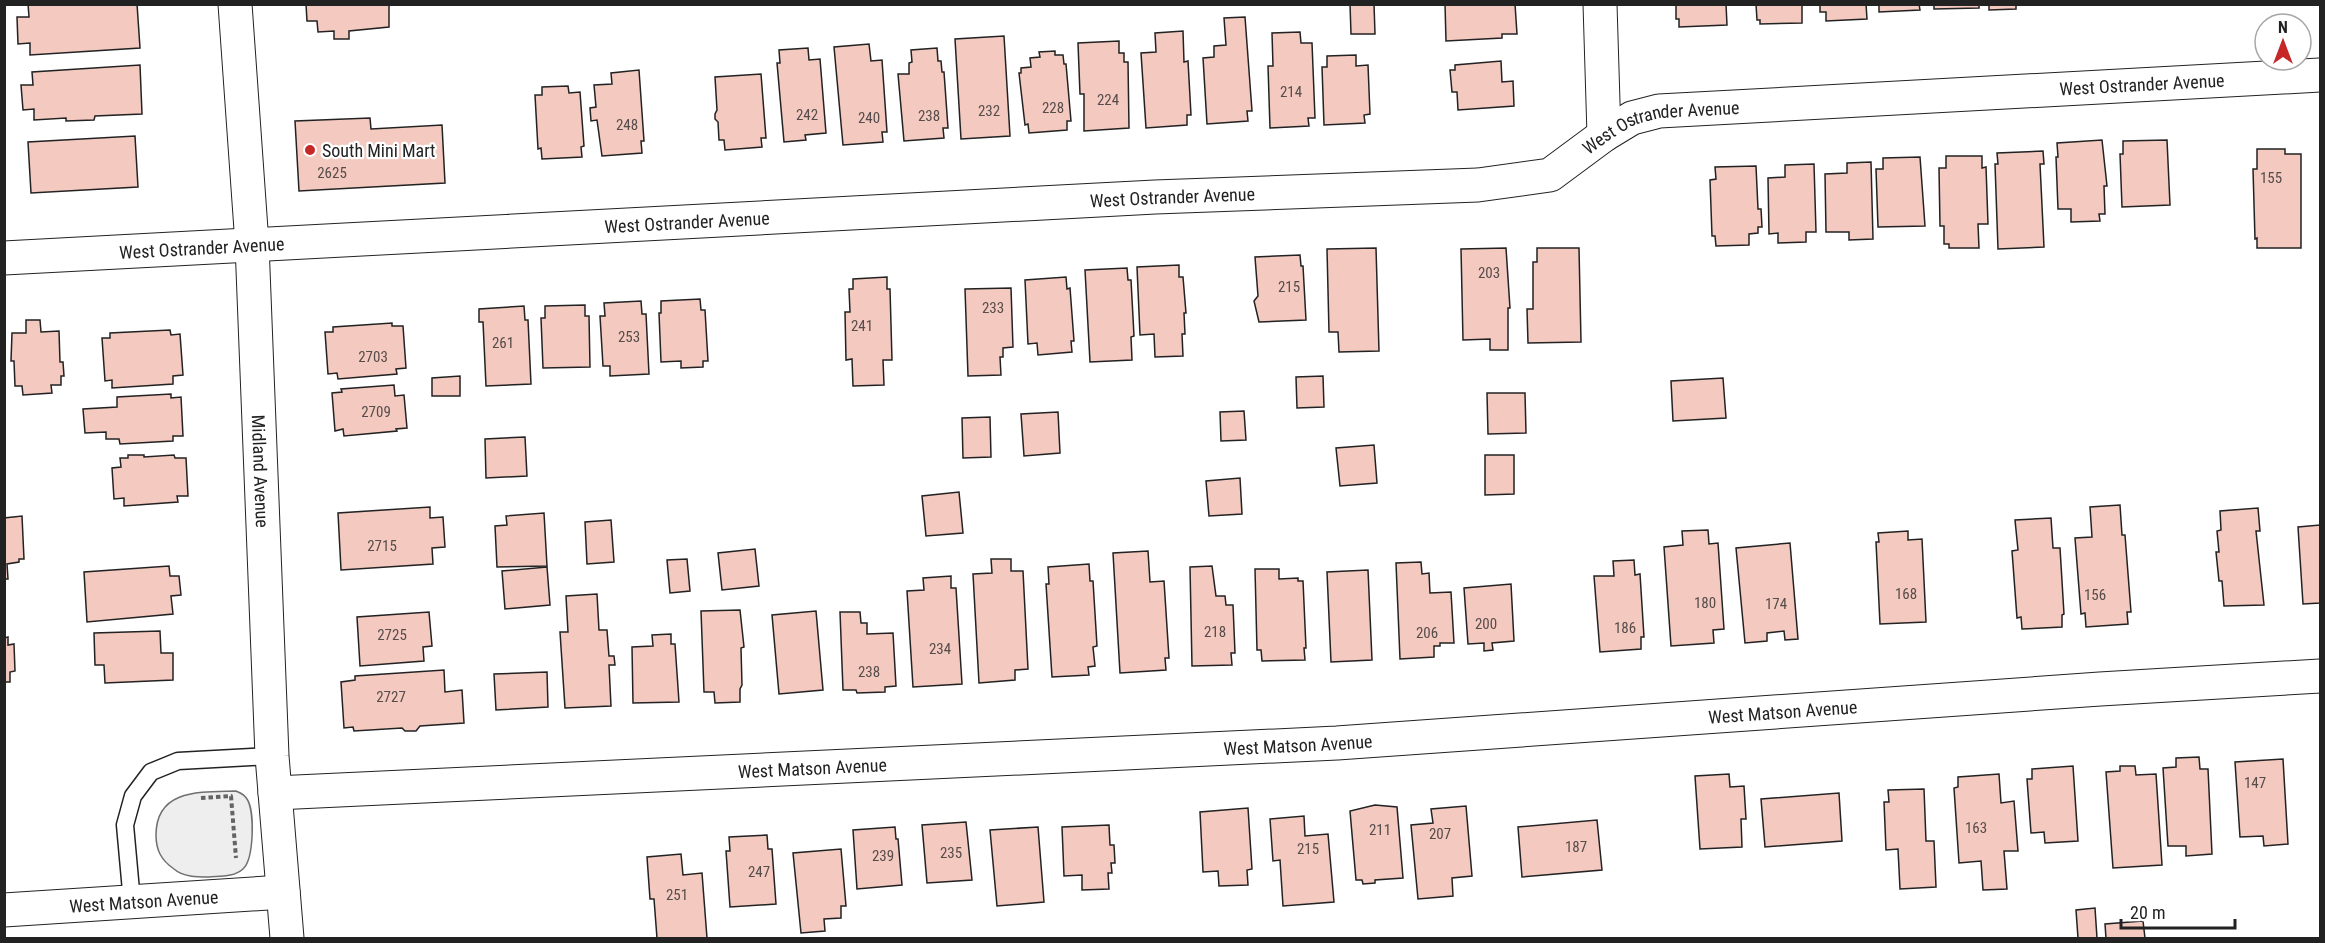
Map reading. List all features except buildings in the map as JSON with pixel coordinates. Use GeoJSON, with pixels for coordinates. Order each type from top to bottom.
{"type":"FeatureCollection","features":[{"type":"Feature","properties":{"kind":"street","name":"Midland Avenue"},"geometry":{"type":"LineString","coordinates":[[236,4],[252,244],[272,756],[287,939]]}},
{"type":"Feature","properties":{"kind":"street"},"geometry":{"type":"LineString","coordinates":[[1600,4],[1604,135]]}},
{"type":"Feature","properties":{"kind":"street","name":"West Ostrander Avenue"},"geometry":{"type":"LineString","coordinates":[[4,258],[1155,197],[1478,184],[1550,175],[1604,135],[1632,118],[1659,111],[1878,100],[2072,86],[2320,75]]}},
{"type":"Feature","properties":{"kind":"street","name":"West Matson Avenue"},"geometry":{"type":"LineString","coordinates":[[275,793],[1337,743],[2100,688],[2320,676]]}},
{"type":"Feature","properties":{"kind":"street","name":"West Matson Avenue"},"geometry":{"type":"LineString","coordinates":[[4,910],[283,892]]}},
{"type":"Feature","properties":{"kind":"lane"},"geometry":{"type":"LineString","coordinates":[[132,902],[125,825],[133,796],[151,772],[178,761],[272,756]]}},
{"type":"Feature","properties":{"kind":"path"},"geometry":{"type":"LineString","coordinates":[[201,798],[231,796],[236,858],[243,858]]}},
{"type":"Feature","properties":{"kind":"shaded area"},"geometry":{"type":"Polygon","coordinates":[[[236,791],[247,799],[250,805],[252,824],[249,856],[243,869],[227,876],[200,877],[182,874],[169,866],[158,850],[156,840],[158,820],[164,808],[173,801],[196,793],[236,791]]]}},
{"type":"Feature","properties":{"kind":"place","name":"South Mini Mart"},"geometry":{"type":"Point","coordinates":[310,150]}}]}
